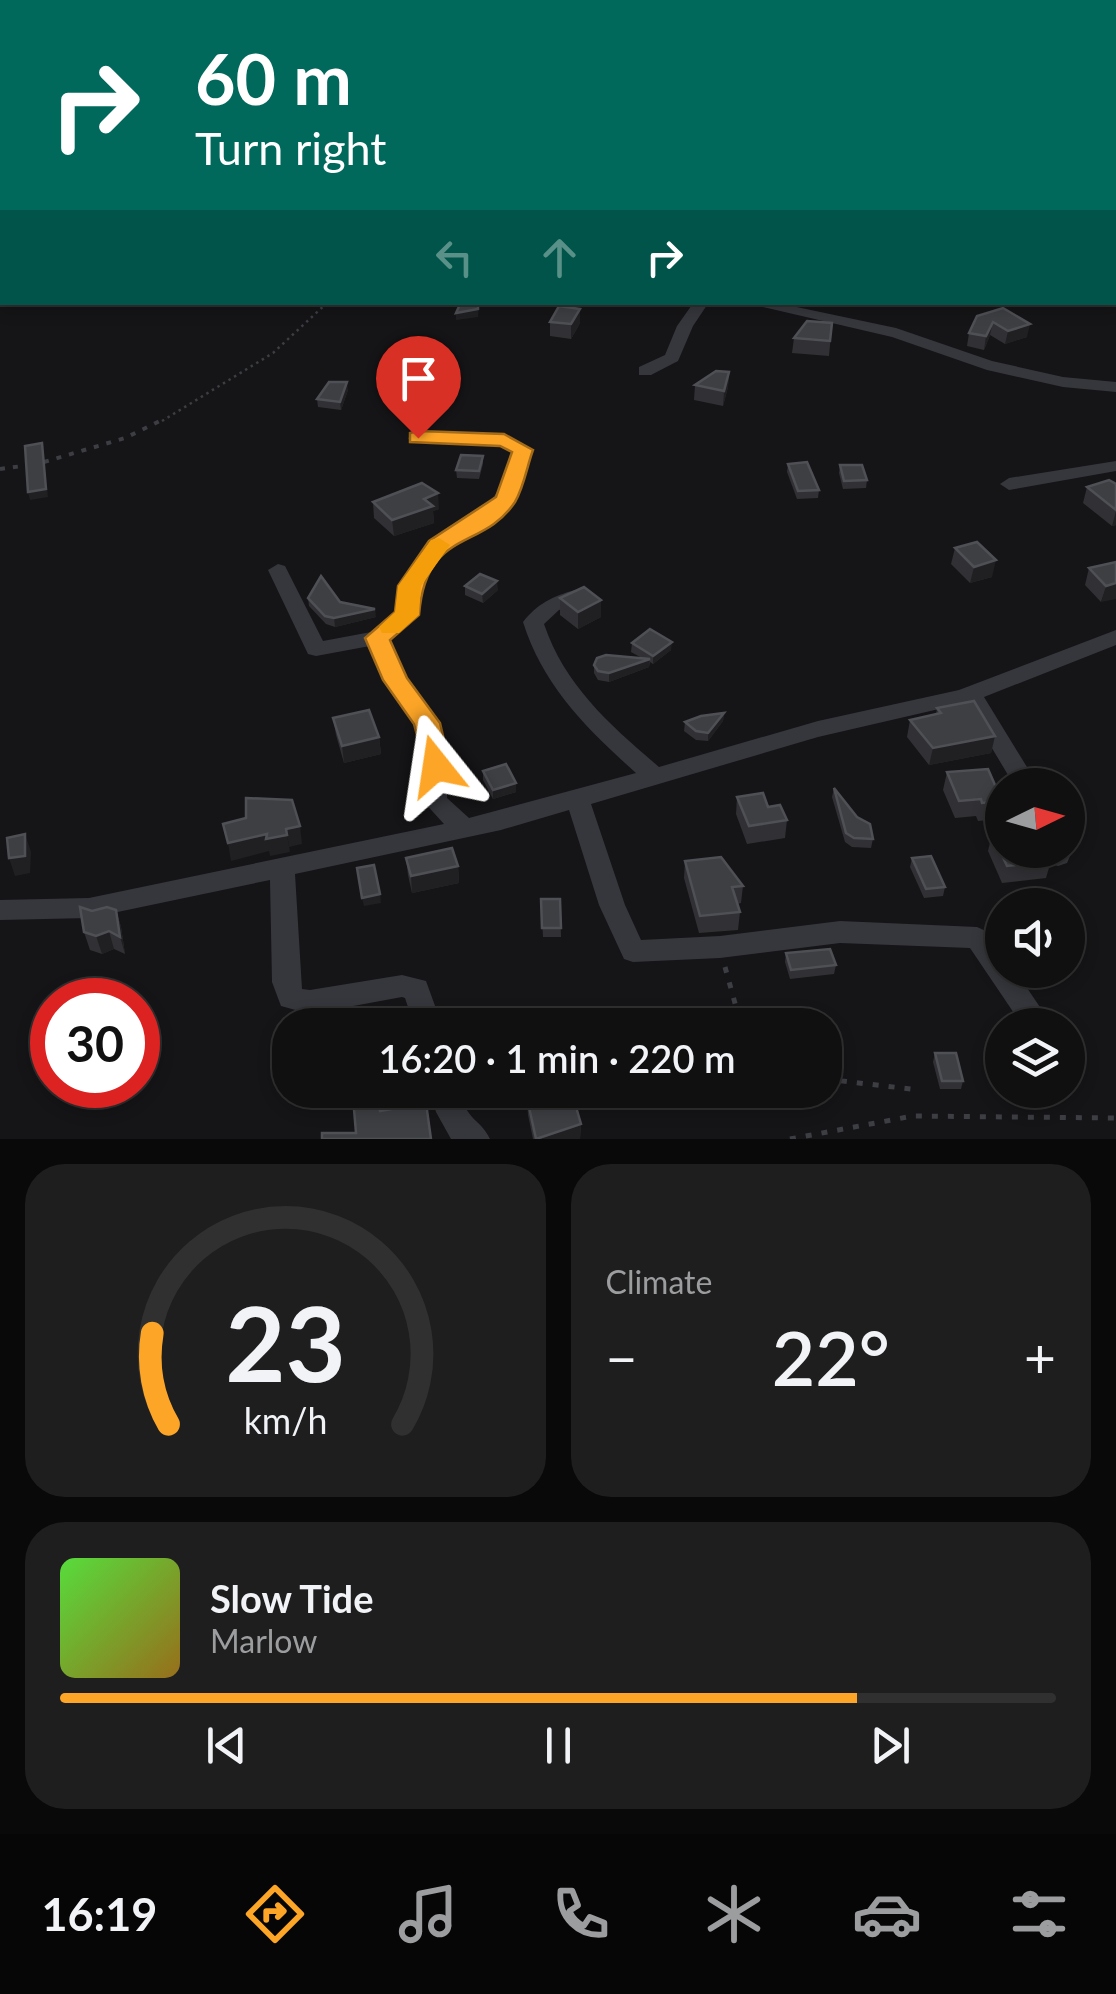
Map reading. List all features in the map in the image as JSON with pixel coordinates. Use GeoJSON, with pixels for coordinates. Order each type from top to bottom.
{"type":"FeatureCollection","features":[{"type":"Feature","properties":{"kind":"street"},"geometry":{"type":"LineString","coordinates":[[645,370],[660,367],[672,358],[685,326],[700,305]]}},
{"type":"Feature","properties":{"kind":"street"},"geometry":{"type":"LineString","coordinates":[[764,305],[896,332],[952,354],[1025,374],[1116,387]]}},
{"type":"Feature","properties":{"kind":"street"},"geometry":{"type":"LineString","coordinates":[[278,570],[316,649],[377,638],[407,615],[410,586],[436,546],[492,513],[506,499],[523,450],[504,440],[418,438]]}},
{"type":"Feature","properties":{"kind":"street"},"geometry":{"type":"LineString","coordinates":[[1009,484],[1116,466]]}},
{"type":"Feature","properties":{"kind":"street"},"geometry":{"type":"LineString","coordinates":[[574,596],[552,606],[533,622],[540,652],[564,688],[610,740],[654,777]]}},
{"type":"Feature","properties":{"kind":"street"},"geometry":{"type":"LineString","coordinates":[[0,910],[89,908],[463,827],[577,799],[818,729],[970,694],[1116,637]]}},
{"type":"Feature","properties":{"kind":"street"},"geometry":{"type":"LineString","coordinates":[[377,638],[396,680],[427,723],[436,766],[435,800],[463,827]]}},
{"type":"Feature","properties":{"kind":"street"},"geometry":{"type":"LineString","coordinates":[[970,694],[1016,768]]}},
{"type":"Feature","properties":{"kind":"street"},"geometry":{"type":"LineString","coordinates":[[577,799],[612,905],[633,951],[720,948],[840,932],[977,938],[1026,1008]]}},
{"type":"Feature","properties":{"kind":"street"},"geometry":{"type":"LineString","coordinates":[[282,866],[286,982],[291,998],[310,1002],[402,986],[416,988],[422,1008]]}},
{"type":"Feature","properties":{"kind":"street"},"geometry":{"type":"LineString","coordinates":[[448,1108],[466,1135],[475,1139]]}},
{"type":"Feature","properties":{"kind":"path"},"geometry":{"type":"LineString","coordinates":[[0,469],[66,458],[161,421],[272,353],[325,305]]}},
{"type":"Feature","properties":{"kind":"path"},"geometry":{"type":"LineString","coordinates":[[720,948],[736,1008]]}},
{"type":"Feature","properties":{"kind":"path"},"geometry":{"type":"LineString","coordinates":[[842,1082],[919,1090]]}},
{"type":"Feature","properties":{"kind":"path"},"geometry":{"type":"LineString","coordinates":[[790,1139],[913,1116],[1116,1118]]}},
{"type":"Feature","properties":{"kind":"building"},"geometry":{"type":"Polygon","coordinates":[[[460,305],[478,305],[478,309],[456,313],[460,305]]]}},
{"type":"Feature","properties":{"kind":"building"},"geometry":{"type":"Polygon","coordinates":[[[559,306],[580,309],[571,324],[550,322],[559,306]]]}},
{"type":"Feature","properties":{"kind":"building"},"geometry":{"type":"Polygon","coordinates":[[[1003,308],[1030,324],[1008,331],[993,322],[986,336],[969,333],[977,316],[1003,308]]]}},
{"type":"Feature","properties":{"kind":"building"},"geometry":{"type":"Polygon","coordinates":[[[807,321],[832,323],[830,341],[794,338],[807,321]]]}},
{"type":"Feature","properties":{"kind":"building"},"geometry":{"type":"Polygon","coordinates":[[[716,371],[729,372],[724,391],[695,385],[716,371]]]}},
{"type":"Feature","properties":{"kind":"building"},"geometry":{"type":"Polygon","coordinates":[[[329,382],[347,382],[340,402],[317,399],[329,382]]]}},
{"type":"Feature","properties":{"kind":"building"},"geometry":{"type":"Polygon","coordinates":[[[42,443],[46,489],[28,492],[25,446],[42,443]]]}},
{"type":"Feature","properties":{"kind":"building"},"geometry":{"type":"Polygon","coordinates":[[[461,455],[483,456],[479,471],[456,470],[461,455]]]}},
{"type":"Feature","properties":{"kind":"building"},"geometry":{"type":"Polygon","coordinates":[[[807,462],[819,490],[798,491],[788,464],[807,462]]]}},
{"type":"Feature","properties":{"kind":"building"},"geometry":{"type":"Polygon","coordinates":[[[840,465],[862,465],[867,480],[844,481],[840,465]]]}},
{"type":"Feature","properties":{"kind":"building"},"geometry":{"type":"Polygon","coordinates":[[[1109,480],[1116,484],[1116,510],[1087,487],[1109,480]]]}},
{"type":"Feature","properties":{"kind":"building"},"geometry":{"type":"Polygon","coordinates":[[[422,483],[438,493],[424,499],[433,506],[392,520],[373,502],[422,483]]]}},
{"type":"Feature","properties":{"kind":"building"},"geometry":{"type":"Polygon","coordinates":[[[977,542],[996,560],[974,567],[955,548],[977,542]]]}},
{"type":"Feature","properties":{"kind":"building"},"geometry":{"type":"Polygon","coordinates":[[[1116,562],[1116,583],[1106,586],[1089,568],[1116,562]]]}},
{"type":"Feature","properties":{"kind":"building"},"geometry":{"type":"Polygon","coordinates":[[[480,574],[497,581],[482,594],[465,586],[480,574]]]}},
{"type":"Feature","properties":{"kind":"building"},"geometry":{"type":"Polygon","coordinates":[[[321,576],[340,602],[375,609],[334,618],[325,616],[308,598],[321,576]]]}},
{"type":"Feature","properties":{"kind":"building"},"geometry":{"type":"Polygon","coordinates":[[[584,587],[601,600],[578,612],[560,598],[584,587]]]}},
{"type":"Feature","properties":{"kind":"building"},"geometry":{"type":"Polygon","coordinates":[[[650,629],[672,642],[653,656],[632,643],[650,629]]]}},
{"type":"Feature","properties":{"kind":"building"},"geometry":{"type":"Polygon","coordinates":[[[606,655],[650,659],[609,673],[598,671],[594,665],[597,658],[606,655]]]}},
{"type":"Feature","properties":{"kind":"building"},"geometry":{"type":"Polygon","coordinates":[[[974,701],[995,736],[933,748],[910,720],[941,713],[937,708],[974,701]]]}},
{"type":"Feature","properties":{"kind":"building"},"geometry":{"type":"Polygon","coordinates":[[[369,710],[379,737],[342,746],[333,718],[369,710]]]}},
{"type":"Feature","properties":{"kind":"building"},"geometry":{"type":"Polygon","coordinates":[[[724,713],[708,733],[696,731],[685,722],[701,716],[724,713]]]}},
{"type":"Feature","properties":{"kind":"building"},"geometry":{"type":"Polygon","coordinates":[[[506,764],[516,783],[493,790],[483,771],[506,764]]]}},
{"type":"Feature","properties":{"kind":"building"},"geometry":{"type":"Polygon","coordinates":[[[985,769],[985,803],[981,799],[959,801],[947,772],[985,769]]]}},
{"type":"Feature","properties":{"kind":"building"},"geometry":{"type":"Polygon","coordinates":[[[834,788],[857,817],[870,824],[873,839],[854,838],[846,833],[834,788]]]}},
{"type":"Feature","properties":{"kind":"building"},"geometry":{"type":"Polygon","coordinates":[[[763,793],[768,807],[780,805],[787,820],[749,826],[737,797],[763,793]]]}},
{"type":"Feature","properties":{"kind":"building"},"geometry":{"type":"Polygon","coordinates":[[[246,798],[292,800],[300,826],[286,829],[287,835],[266,839],[267,834],[228,843],[223,824],[246,818],[246,798]]]}},
{"type":"Feature","properties":{"kind":"building"},"geometry":{"type":"Polygon","coordinates":[[[25,834],[25,856],[9,858],[7,838],[25,834]]]}},
{"type":"Feature","properties":{"kind":"building"},"geometry":{"type":"Polygon","coordinates":[[[452,848],[458,866],[411,876],[406,858],[452,848]]]}},
{"type":"Feature","properties":{"kind":"building"},"geometry":{"type":"Polygon","coordinates":[[[931,856],[945,887],[926,889],[912,858],[931,856]]]}},
{"type":"Feature","properties":{"kind":"building"},"geometry":{"type":"Polygon","coordinates":[[[721,857],[743,886],[732,887],[740,912],[700,916],[685,861],[721,857]]]}},
{"type":"Feature","properties":{"kind":"building"},"geometry":{"type":"Polygon","coordinates":[[[374,865],[380,894],[362,898],[357,868],[374,865]]]}},
{"type":"Feature","properties":{"kind":"building"},"geometry":{"type":"Polygon","coordinates":[[[541,899],[560,899],[561,928],[542,928],[541,899]]]}},
{"type":"Feature","properties":{"kind":"building"},"geometry":{"type":"Polygon","coordinates":[[[80,907],[116,910],[120,937],[109,931],[96,936],[84,932],[80,907]]]}},
{"type":"Feature","properties":{"kind":"building"},"geometry":{"type":"Polygon","coordinates":[[[830,949],[836,965],[791,970],[786,953],[830,949]]]}},
{"type":"Feature","properties":{"kind":"building"},"geometry":{"type":"Polygon","coordinates":[[[935,1053],[956,1053],[963,1081],[942,1081],[935,1053]]]}},
{"type":"Feature","properties":{"kind":"building"},"geometry":{"type":"Polygon","coordinates":[[[427,1108],[431,1139],[322,1139],[322,1133],[356,1133],[354,1109],[427,1108]]]}},
{"type":"Feature","properties":{"kind":"building"},"geometry":{"type":"Polygon","coordinates":[[[529,1108],[576,1108],[581,1124],[536,1139],[529,1108]]]}},
{"type":"Feature","properties":{"kind":"slow traffic"},"geometry":{"type":"LineString","coordinates":[[391,627],[407,615],[410,586],[439,545]]}},
{"type":"Feature","properties":{"kind":"route"},"geometry":{"type":"LineString","coordinates":[[418,438],[504,440],[523,450],[506,499],[492,513],[436,546],[410,586],[407,615],[377,638],[396,680],[427,723],[436,766]]}}]}
